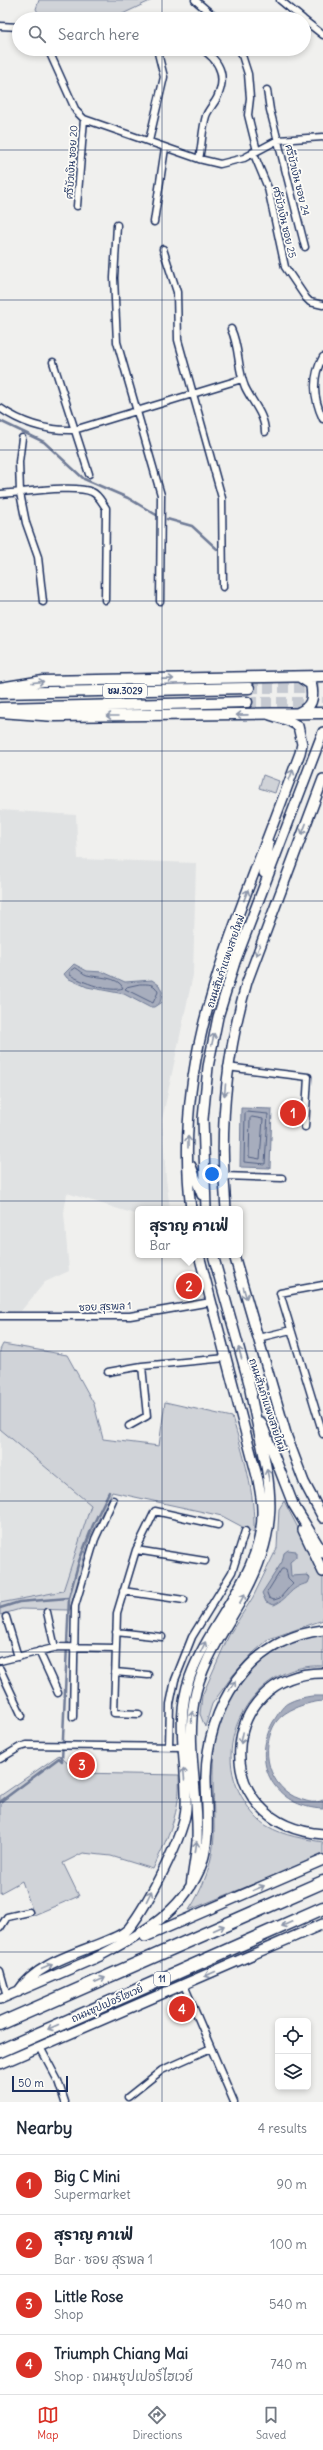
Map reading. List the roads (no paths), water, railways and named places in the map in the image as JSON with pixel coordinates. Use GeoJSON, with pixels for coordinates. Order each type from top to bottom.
{"type":"FeatureCollection","features":[{"type":"Feature","properties":{"kind":"highway","name":"11"},"geometry":{"type":"LineString","coordinates":[[0,2024],[323,1882]]}},
{"type":"Feature","properties":{"kind":"highway","name":"ถนนซุปเปอร์ไฮเวย์"},"geometry":{"type":"LineString","coordinates":[[0,2050],[323,1908]]}},
{"type":"Feature","properties":{"kind":"main road"},"geometry":{"type":"LineString","coordinates":[[300,677],[323,668]]}},
{"type":"Feature","properties":{"kind":"main road"},"geometry":{"type":"LineString","coordinates":[[0,688],[43,681],[323,676]]}},
{"type":"Feature","properties":{"kind":"main road"},"geometry":{"type":"LineString","coordinates":[[296,714],[307,709],[313,697],[311,684],[300,677]]}},
{"type":"Feature","properties":{"kind":"main road","name":"ชม.3029"},"geometry":{"type":"LineString","coordinates":[[0,693],[249,688]]}},
{"type":"Feature","properties":{"kind":"main road","name":"ชม.3029"},"geometry":{"type":"LineString","coordinates":[[0,708],[247,702]]}},
{"type":"Feature","properties":{"kind":"main road"},"geometry":{"type":"LineString","coordinates":[[0,712],[55,716],[269,715],[323,713]]}},
{"type":"Feature","properties":{"kind":"main road"},"geometry":{"type":"LineString","coordinates":[[191,1206],[188,1158],[190,1098],[202,1025],[214,981],[302,744],[298,726],[289,721],[269,715]]}},
{"type":"Feature","properties":{"kind":"main road","name":"ถนนสันกำแพงสายใหม่"},"geometry":{"type":"LineString","coordinates":[[206,1206],[203,1144],[205,1095],[213,1041],[225,992],[323,732]]}},
{"type":"Feature","properties":{"kind":"main road"},"geometry":{"type":"LineString","coordinates":[[226,1206],[223,1176],[222,1124],[227,1067],[238,1013],[247,982],[323,779]]}},
{"type":"Feature","properties":{"kind":"main road"},"geometry":{"type":"LineString","coordinates":[[261,894],[273,823]]}},
{"type":"Feature","properties":{"kind":"main road"},"geometry":{"type":"LineString","coordinates":[[202,1025],[225,992]]}},
{"type":"Feature","properties":{"kind":"main road"},"geometry":{"type":"LineString","coordinates":[[188,1158],[206,1206]]}},
{"type":"Feature","properties":{"kind":"main road"},"geometry":{"type":"LineString","coordinates":[[18,1992],[26,1980],[40,1970],[110,1940],[129,1929],[139,1916],[179,1835],[185,1817],[182,1711],[190,1678],[206,1641],[249,1567],[258,1540],[262,1510],[257,1473],[200,1258]]}},
{"type":"Feature","properties":{"kind":"main road","name":"ถนนสันกำแพงสายใหม่"},"geometry":{"type":"LineString","coordinates":[[214,1258],[250,1390],[271,1450],[293,1504],[323,1553]]}},
{"type":"Feature","properties":{"kind":"main road","name":"ถนนสันกำแพงสายใหม่"},"geometry":{"type":"LineString","coordinates":[[235,1258],[287,1437],[304,1482],[323,1518]]}},
{"type":"Feature","properties":{"kind":"main road"},"geometry":{"type":"LineString","coordinates":[[210,1298],[216,1269]]}},
{"type":"Feature","properties":{"kind":"main road"},"geometry":{"type":"LineString","coordinates":[[191,1886],[197,1840],[191,1761],[194,1701],[205,1666],[254,1576],[266,1546],[270,1520],[269,1477],[250,1390]]}},
{"type":"Feature","properties":{"kind":"main road"},"geometry":{"type":"LineString","coordinates":[[304,1482],[323,1507]]}},
{"type":"Feature","properties":{"kind":"main road"},"geometry":{"type":"LineString","coordinates":[[293,1504],[323,1572]]}},
{"type":"Feature","properties":{"kind":"main road"},"geometry":{"type":"LineString","coordinates":[[94,1959],[149,1930],[180,1901],[191,1886],[203,1857],[207,1820],[207,1763],[211,1736],[220,1707],[236,1680],[256,1659],[280,1643],[320,1630]]}},
{"type":"Feature","properties":{"kind":"main road"},"geometry":{"type":"LineString","coordinates":[[323,1673],[291,1677],[280,1683],[262,1697],[246,1722],[239,1753],[242,1778],[248,1793],[265,1813],[300,1830],[323,1834]]}},
{"type":"Feature","properties":{"kind":"main road"},"geometry":{"type":"LineString","coordinates":[[4,1998],[323,1860]]}},
{"type":"Feature","properties":{"kind":"main road"},"geometry":{"type":"LineString","coordinates":[[0,2064],[323,1924]]}},
{"type":"Feature","properties":{"kind":"street"},"geometry":{"type":"LineString","coordinates":[[195,0],[209,12]]}},
{"type":"Feature","properties":{"kind":"street"},"geometry":{"type":"LineString","coordinates":[[280,0],[294,12]]}},
{"type":"Feature","properties":{"kind":"street"},"geometry":{"type":"LineString","coordinates":[[311,25],[322,33]]}},
{"type":"Feature","properties":{"kind":"street"},"geometry":{"type":"LineString","coordinates":[[0,26],[12,27]]}},
{"type":"Feature","properties":{"kind":"street"},"geometry":{"type":"LineString","coordinates":[[51,56],[76,111],[84,119],[200,159],[220,164],[244,158],[278,140],[323,137]]}},
{"type":"Feature","properties":{"kind":"street"},"geometry":{"type":"LineString","coordinates":[[149,142],[164,77],[159,56]]}},
{"type":"Feature","properties":{"kind":"street"},"geometry":{"type":"LineString","coordinates":[[200,159],[206,116],[218,97],[222,83],[222,70],[217,60],[212,56]]}},
{"type":"Feature","properties":{"kind":"street","name":"ศรีบัวเงิน ซอย 25"},"geometry":{"type":"LineString","coordinates":[[242,56],[248,74],[250,98],[248,115],[255,152],[268,188],[285,267],[310,302],[323,304]]}},
{"type":"Feature","properties":{"kind":"street","name":"ศรีบัวเงิน ซอย 24"},"geometry":{"type":"LineString","coordinates":[[267,90],[305,247]]}},
{"type":"Feature","properties":{"kind":"street","name":"ศรีบัวเงิน ซอย 20"},"geometry":{"type":"LineString","coordinates":[[78,206],[84,119]]}},
{"type":"Feature","properties":{"kind":"street"},"geometry":{"type":"LineString","coordinates":[[154,222],[166,148]]}},
{"type":"Feature","properties":{"kind":"street"},"geometry":{"type":"LineString","coordinates":[[117,225],[114,278],[117,342],[162,505],[160,601]]}},
{"type":"Feature","properties":{"kind":"street"},"geometry":{"type":"LineString","coordinates":[[163,249],[177,292],[178,340],[222,498],[223,587]]}},
{"type":"Feature","properties":{"kind":"street"},"geometry":{"type":"LineString","coordinates":[[231,329],[237,341],[242,379],[264,421],[265,432]]}},
{"type":"Feature","properties":{"kind":"street"},"geometry":{"type":"LineString","coordinates":[[323,357],[315,374],[316,400],[323,419]]}},
{"type":"Feature","properties":{"kind":"street"},"geometry":{"type":"LineString","coordinates":[[53,362],[89,474]]}},
{"type":"Feature","properties":{"kind":"street"},"geometry":{"type":"LineString","coordinates":[[0,408],[23,421],[54,431],[74,430],[242,379]]}},
{"type":"Feature","properties":{"kind":"street"},"geometry":{"type":"LineString","coordinates":[[22,438],[19,462],[20,493],[26,522],[39,563],[43,602]]}},
{"type":"Feature","properties":{"kind":"street"},"geometry":{"type":"LineString","coordinates":[[0,494],[69,489],[92,492],[98,497],[106,508],[105,600]]}},
{"type":"Feature","properties":{"kind":"street"},"geometry":{"type":"LineString","coordinates":[[227,1067],[308,1077],[305,1127]]}},
{"type":"Feature","properties":{"kind":"street"},"geometry":{"type":"LineString","coordinates":[[223,1176],[282,1178]]}},
{"type":"Feature","properties":{"kind":"street"},"geometry":{"type":"LineString","coordinates":[[323,1285],[280,1293],[323,1434]]}},
{"type":"Feature","properties":{"kind":"street","name":"ซอย สุรพล 1"},"geometry":{"type":"LineString","coordinates":[[0,1316],[130,1316],[210,1298]]}},
{"type":"Feature","properties":{"kind":"street"},"geometry":{"type":"LineString","coordinates":[[258,1338],[291,1330]]}},
{"type":"Feature","properties":{"kind":"street"},"geometry":{"type":"LineString","coordinates":[[108,1372],[142,1366],[226,1358]]}},
{"type":"Feature","properties":{"kind":"street"},"geometry":{"type":"LineString","coordinates":[[129,1426],[147,1416],[142,1366]]}},
{"type":"Feature","properties":{"kind":"street"},"geometry":{"type":"LineString","coordinates":[[73,1717],[71,1647],[76,1606],[95,1539],[113,1500]]}},
{"type":"Feature","properties":{"kind":"street"},"geometry":{"type":"LineString","coordinates":[[139,1714],[114,1713],[115,1648],[118,1613],[123,1591],[136,1550],[155,1511],[218,1525]]}},
{"type":"Feature","properties":{"kind":"street"},"geometry":{"type":"LineString","coordinates":[[169,1747],[172,1690],[183,1659],[192,1637],[210,1611],[236,1562],[246,1531]]}},
{"type":"Feature","properties":{"kind":"street"},"geometry":{"type":"LineString","coordinates":[[136,1550],[205,1561]]}},
{"type":"Feature","properties":{"kind":"street"},"geometry":{"type":"LineString","coordinates":[[236,1562],[249,1567]]}},
{"type":"Feature","properties":{"kind":"street"},"geometry":{"type":"LineString","coordinates":[[123,1591],[184,1600]]}},
{"type":"Feature","properties":{"kind":"street"},"geometry":{"type":"LineString","coordinates":[[47,1612],[57,1648]]}},
{"type":"Feature","properties":{"kind":"street"},"geometry":{"type":"LineString","coordinates":[[6,1617],[18,1657]]}},
{"type":"Feature","properties":{"kind":"street"},"geometry":{"type":"LineString","coordinates":[[116,1632],[162,1637]]}},
{"type":"Feature","properties":{"kind":"street"},"geometry":{"type":"LineString","coordinates":[[0,1661],[57,1648],[115,1648]]}},
{"type":"Feature","properties":{"kind":"street"},"geometry":{"type":"LineString","coordinates":[[39,1651],[58,1693]]}},
{"type":"Feature","properties":{"kind":"street"},"geometry":{"type":"LineString","coordinates":[[0,1669],[22,1716]]}},
{"type":"Feature","properties":{"kind":"street"},"geometry":{"type":"LineString","coordinates":[[115,1672],[148,1675]]}},
{"type":"Feature","properties":{"kind":"street"},"geometry":{"type":"LineString","coordinates":[[0,1759],[23,1745],[182,1747]]}},
{"type":"Feature","properties":{"kind":"street"},"geometry":{"type":"LineString","coordinates":[[0,1928],[7,1916],[29,1912]]}},
{"type":"Feature","properties":{"kind":"street"},"geometry":{"type":"LineString","coordinates":[[0,1971],[4,1998]]}},
{"type":"Feature","properties":{"kind":"street"},"geometry":{"type":"LineString","coordinates":[[184,1985],[234,2102]]}},
{"type":"Feature","properties":{"kind":"street"},"geometry":{"type":"LineString","coordinates":[[40,2047],[58,2081],[65,2102]]}},
{"type":"Feature","properties":{"kind":"street"},"geometry":{"type":"LineString","coordinates":[[128,2097],[162,2070],[211,2048]]}},
{"type":"Feature","properties":{"kind":"water"},"geometry":{"type":"Polygon","coordinates":[[[74,964],[87,971],[103,972],[125,982],[152,980],[159,985],[162,992],[160,1003],[154,1007],[149,1007],[124,994],[87,987],[67,978],[64,974],[74,964]]]}},
{"type":"Feature","properties":{"kind":"water"},"geometry":{"type":"Polygon","coordinates":[[[241,1108],[272,1109],[270,1168],[240,1167],[241,1108]]]}},
{"type":"Feature","properties":{"kind":"water"},"geometry":{"type":"Polygon","coordinates":[[[288,1550],[296,1551],[296,1557],[290,1562],[291,1576],[307,1575],[310,1578],[308,1583],[296,1588],[274,1605],[266,1602],[262,1593],[282,1562],[284,1553],[288,1550]]]}},
{"type":"Feature","properties":{"kind":"water"},"geometry":{"type":"Polygon","coordinates":[[[323,1696],[323,1701],[297,1707],[285,1713],[276,1722],[268,1744],[268,1755],[274,1777],[280,1786],[289,1794],[309,1802],[323,1800],[323,1809],[306,1806],[292,1800],[280,1792],[271,1780],[266,1767],[264,1753],[267,1738],[273,1722],[286,1704],[300,1698],[323,1696]]]}},
{"type":"Feature","properties":{"kind":"waterway"},"geometry":{"type":"LineString","coordinates":[[0,421],[44,442],[84,479],[128,498],[158,516]]}},
{"type":"Feature","properties":{"kind":"waterway"},"geometry":{"type":"LineString","coordinates":[[167,519],[192,526],[217,549]]}},
{"type":"Feature","properties":{"kind":"waterway"},"geometry":{"type":"LineString","coordinates":[[0,1802],[59,1758],[62,1761],[69,1598],[79,1561],[93,1525],[109,1492]]}},
{"type":"Feature","properties":{"kind":"waterway"},"geometry":{"type":"LineString","coordinates":[[0,1608],[19,1602],[68,1598]]}},
{"type":"Feature","properties":{"kind":"tunnel"},"geometry":{"type":"LineString","coordinates":[[249,688],[323,688]]}},
{"type":"Feature","properties":{"kind":"tunnel"},"geometry":{"type":"LineString","coordinates":[[247,702],[323,702]]}},
{"type":"Feature","properties":{"kind":"place","name":"Big C Mini"},"geometry":{"type":"Point","coordinates":[293,1113]}},
{"type":"Feature","properties":{"kind":"place","name":"สุราญ คาเฟ่"},"geometry":{"type":"Point","coordinates":[189,1286]}},
{"type":"Feature","properties":{"kind":"place","name":"Little Rose"},"geometry":{"type":"Point","coordinates":[82,1765]}},
{"type":"Feature","properties":{"kind":"place","name":"Triumph Chiang Mai"},"geometry":{"type":"Point","coordinates":[182,2009]}}]}
